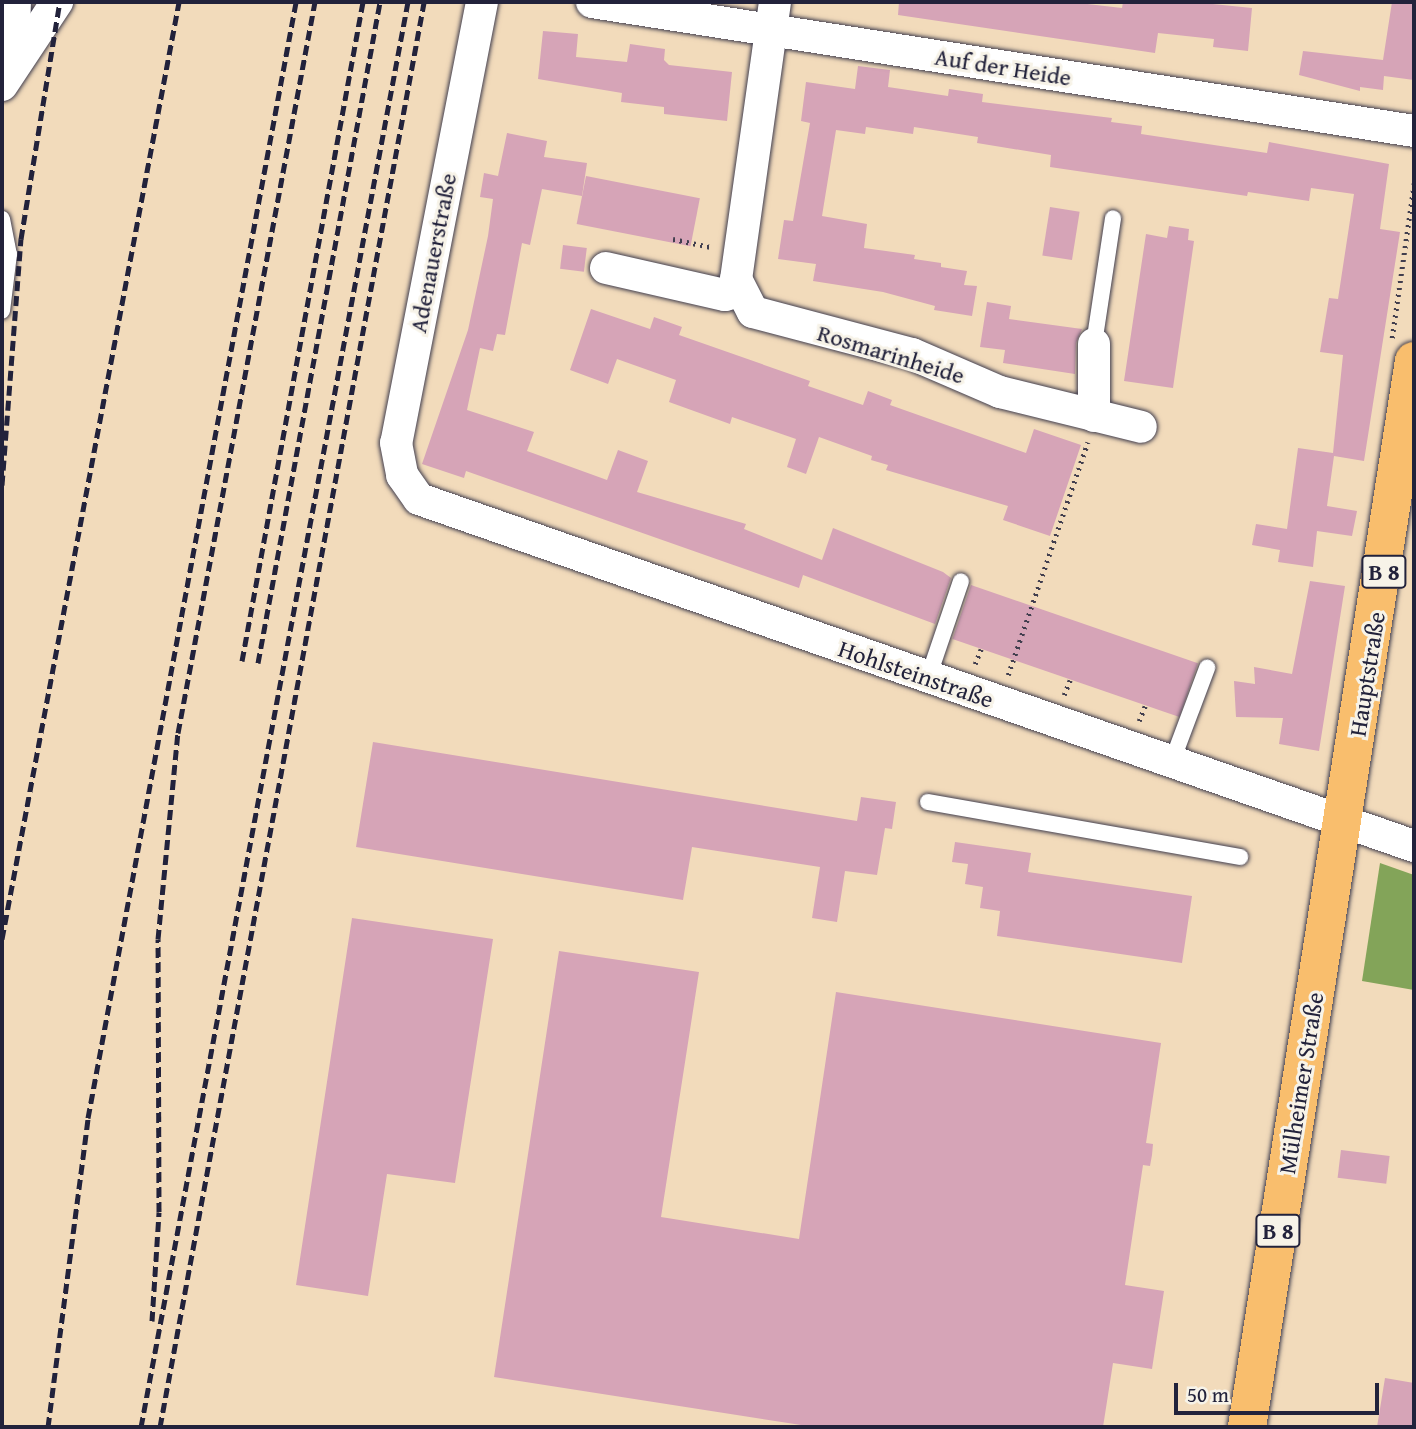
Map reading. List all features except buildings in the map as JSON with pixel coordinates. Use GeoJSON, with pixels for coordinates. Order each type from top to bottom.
{"type":"FeatureCollection","features":[{"type":"Feature","properties":{"kind":"main road","name":"Hauptstraße"},"geometry":{"type":"LineString","coordinates":[[1342,821],[1405,504],[1414,360]]}},
{"type":"Feature","properties":{"kind":"main road","name":"Mülheimer Straße"},"geometry":{"type":"LineString","coordinates":[[1247,1427],[1342,821]]}},
{"type":"Feature","properties":{"kind":"street"},"geometry":{"type":"LineString","coordinates":[[8,75],[15,2]]}},
{"type":"Feature","properties":{"kind":"street"},"geometry":{"type":"LineString","coordinates":[[8,75],[57,2]]}},
{"type":"Feature","properties":{"kind":"street","name":"Adenauerstraße"},"geometry":{"type":"LineString","coordinates":[[419,499],[402,475],[396,443],[482,2]]}},
{"type":"Feature","properties":{"kind":"street","name":"Auf der Heide"},"geometry":{"type":"LineString","coordinates":[[592,2],[774,16],[1414,131]]}},
{"type":"Feature","properties":{"kind":"street"},"geometry":{"type":"LineString","coordinates":[[606,268],[725,295],[739,291],[740,250],[774,16]]}},
{"type":"Feature","properties":{"kind":"street","name":"Rosmarinheide"},"geometry":{"type":"LineString","coordinates":[[739,291],[753,312],[912,355],[1000,392],[1141,427]]}},
{"type":"Feature","properties":{"kind":"street"},"geometry":{"type":"LineString","coordinates":[[1094,344],[1094,416]]}},
{"type":"Feature","properties":{"kind":"street","name":"Hohlsteinstraße"},"geometry":{"type":"LineString","coordinates":[[419,499],[1171,764],[1414,846]]}},
{"type":"Feature","properties":{"kind":"lane"},"geometry":{"type":"LineString","coordinates":[[1094,344],[1113,218]]}},
{"type":"Feature","properties":{"kind":"lane"},"geometry":{"type":"LineString","coordinates":[[2,219],[9,254],[2,311]]}},
{"type":"Feature","properties":{"kind":"lane"},"geometry":{"type":"LineString","coordinates":[[928,678],[961,581]]}},
{"type":"Feature","properties":{"kind":"lane"},"geometry":{"type":"LineString","coordinates":[[1171,764],[1208,668]]}},
{"type":"Feature","properties":{"kind":"lane"},"geometry":{"type":"LineString","coordinates":[[928,802],[1240,857]]}},
{"type":"Feature","properties":{"kind":"path"},"geometry":{"type":"LineString","coordinates":[[673,239],[740,250]]}},
{"type":"Feature","properties":{"kind":"path"},"geometry":{"type":"LineString","coordinates":[[999,703],[1094,416]]}},
{"type":"Feature","properties":{"kind":"green space"},"geometry":{"type":"Polygon","coordinates":[[[1380,863],[1414,875],[1414,990],[1362,981],[1380,863]]]}},
{"type":"Feature","properties":{"kind":"railway"},"geometry":{"type":"LineString","coordinates":[[2,485],[21,239],[60,2]]}},
{"type":"Feature","properties":{"kind":"railway"},"geometry":{"type":"LineString","coordinates":[[2,939],[179,2]]}},
{"type":"Feature","properties":{"kind":"railway"},"geometry":{"type":"LineString","coordinates":[[48,1427],[88,1118],[296,2]]}},
{"type":"Feature","properties":{"kind":"railway"},"geometry":{"type":"LineString","coordinates":[[152,1321],[159,1212],[158,939],[178,733],[315,2]]}},
{"type":"Feature","properties":{"kind":"railway"},"geometry":{"type":"LineString","coordinates":[[242,661],[363,2]]}},
{"type":"Feature","properties":{"kind":"railway"},"geometry":{"type":"LineString","coordinates":[[258,663],[380,2]]}},
{"type":"Feature","properties":{"kind":"railway"},"geometry":{"type":"LineString","coordinates":[[141,1427],[408,2]]}},
{"type":"Feature","properties":{"kind":"railway"},"geometry":{"type":"LineString","coordinates":[[160,1427],[424,2]]}}]}
